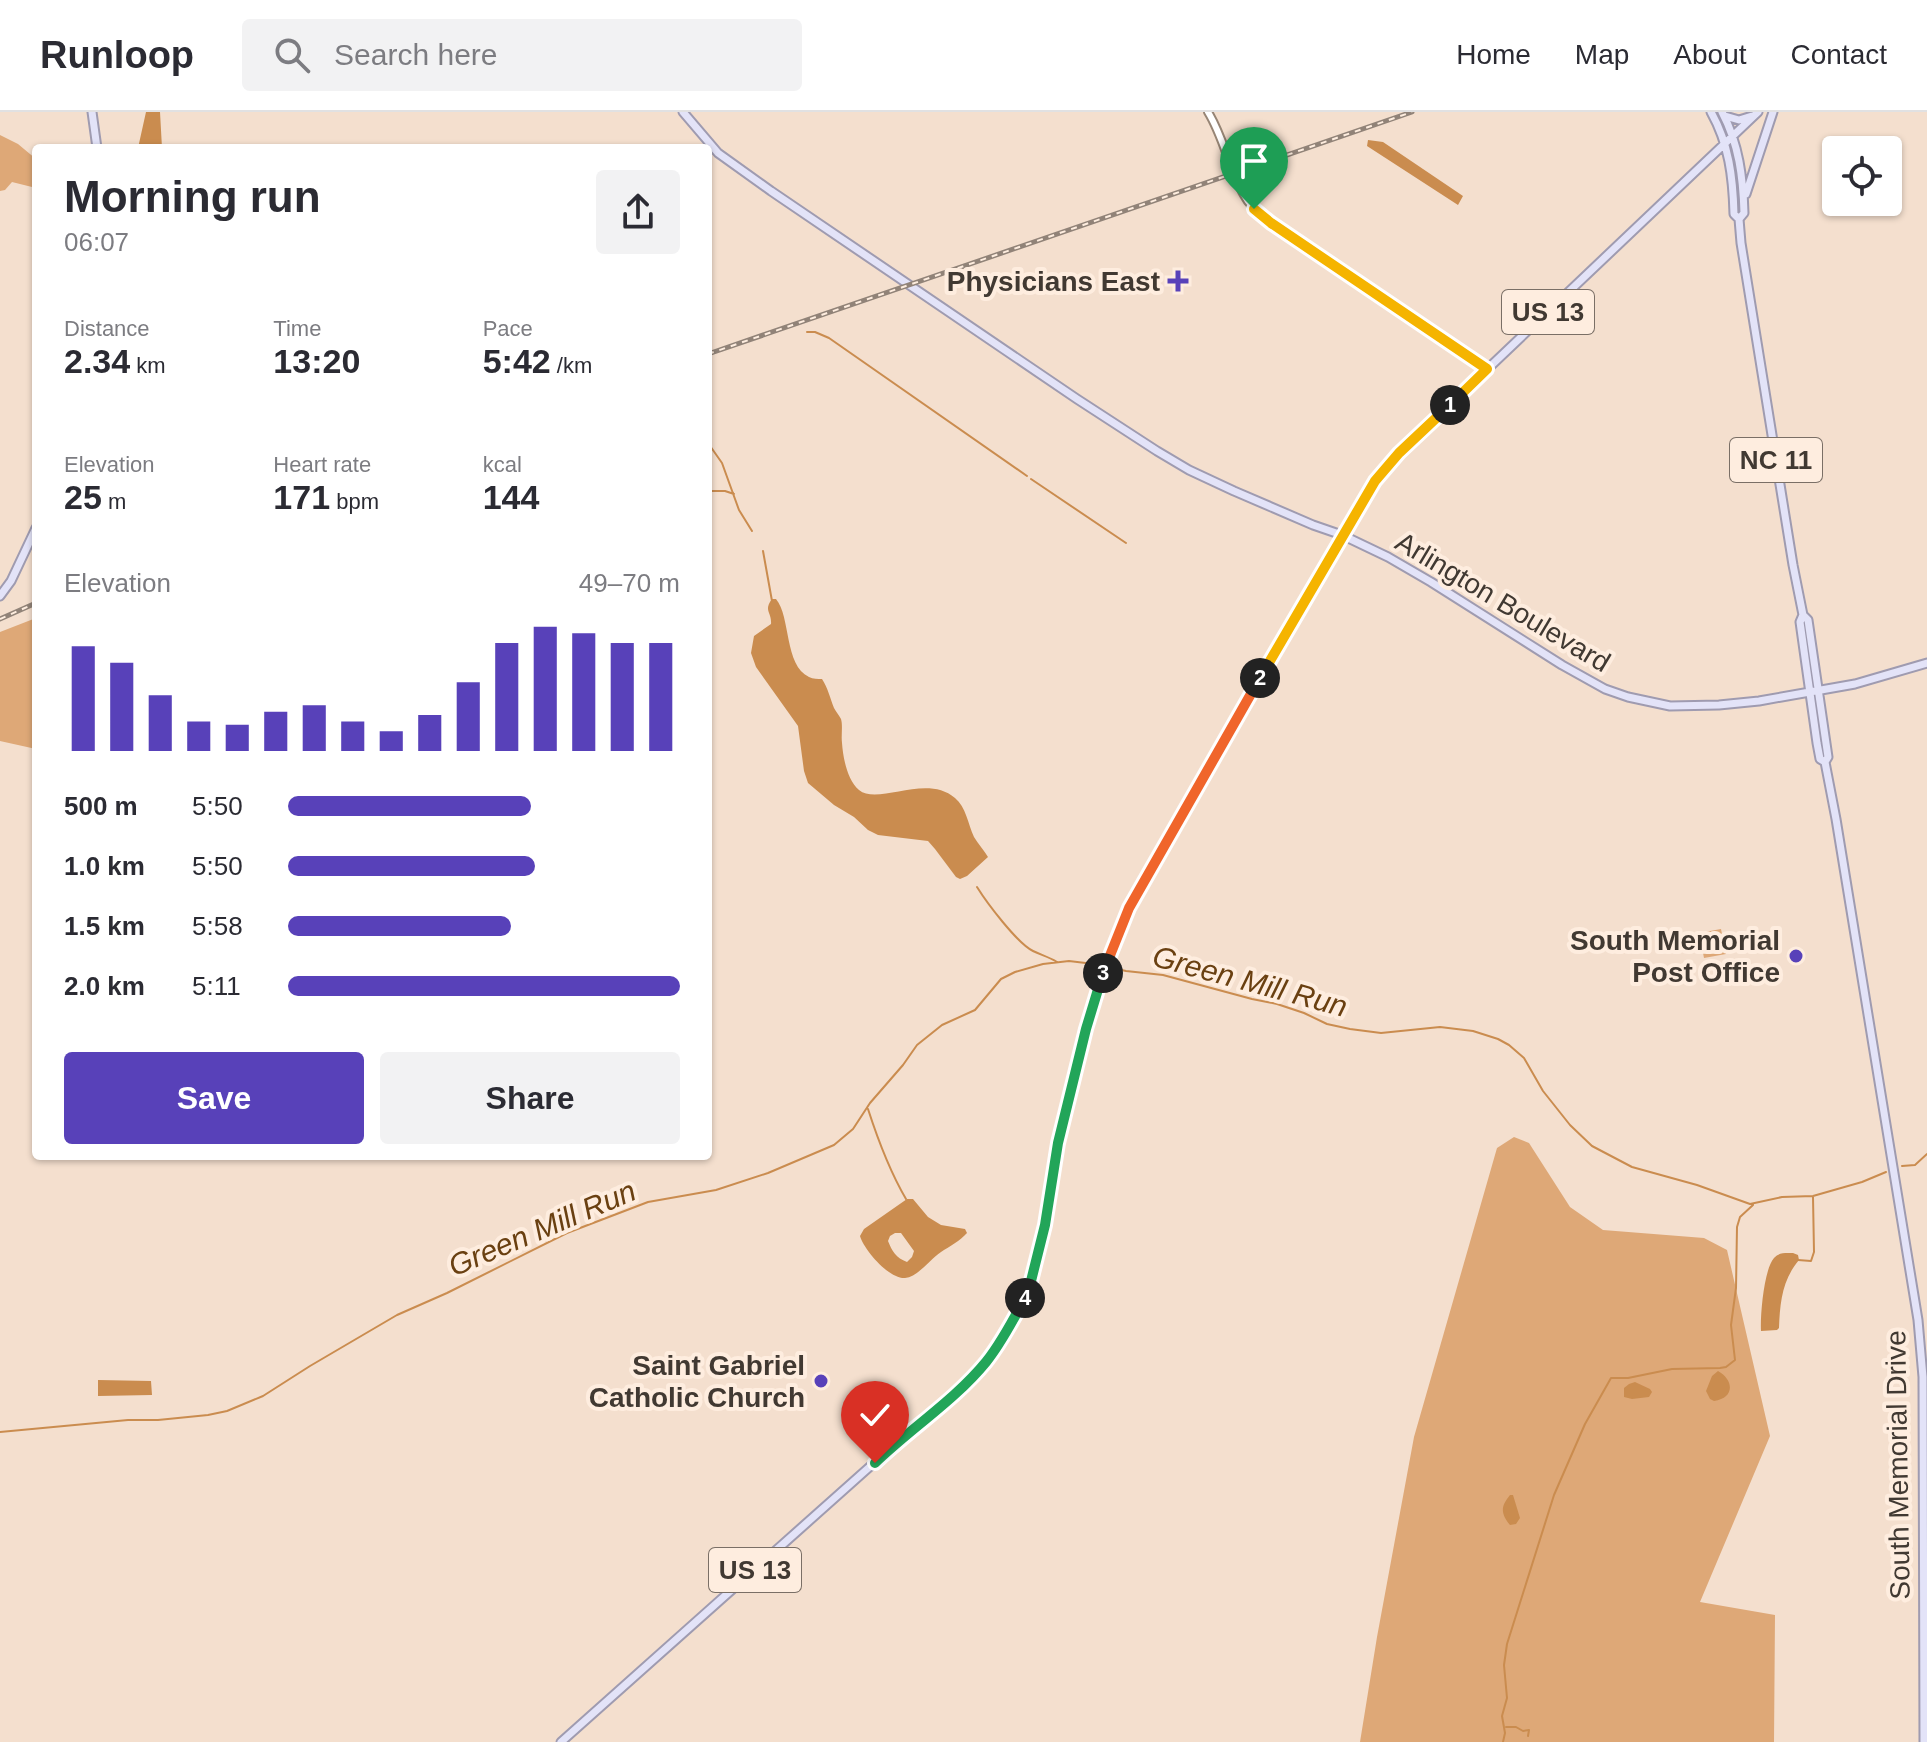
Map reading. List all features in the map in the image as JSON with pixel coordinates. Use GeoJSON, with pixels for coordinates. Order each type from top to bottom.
{"type":"FeatureCollection","features":[{"type":"Feature","properties":{"kind":"main road"},"geometry":{"type":"LineString","coordinates":[[92,112],[96,144]]}},
{"type":"Feature","properties":{"kind":"main road","name":"Arlington Boulevard"},"geometry":{"type":"LineString","coordinates":[[683,112],[710,144]]}},
{"type":"Feature","properties":{"kind":"main road","name":"South Memorial Drive"},"geometry":{"type":"LineString","coordinates":[[1711,112],[1725,143],[1733,180],[1734,214],[1739,219],[1803,615],[1800,622],[1809,692],[1820,759],[1825,762]]}},
{"type":"Feature","properties":{"kind":"main road"},"geometry":{"type":"LineString","coordinates":[[1744,200],[1773,112]]}},
{"type":"Feature","properties":{"kind":"main road"},"geometry":{"type":"LineString","coordinates":[[1723,114],[1739,120],[1756,114]]}},
{"type":"Feature","properties":{"kind":"main road","name":"South Memorial Drive"},"geometry":{"type":"LineString","coordinates":[[1723,114],[1741,168],[1744,200],[1743,216],[1739,219]]}},
{"type":"Feature","properties":{"kind":"main road"},"geometry":{"type":"LineString","coordinates":[[1733,137],[1756,114]]}},
{"type":"Feature","properties":{"kind":"main road","name":"US 13"},"geometry":{"type":"LineString","coordinates":[[561,1742],[984,1364],[1008,1330],[1029,1289],[1045,1225],[1058,1143],[1086,1029],[1104,968],[1129,908],[1342,535],[1375,481],[1399,453],[1733,137]]}},
{"type":"Feature","properties":{"kind":"main road","name":"Arlington Boulevard"},"geometry":{"type":"LineString","coordinates":[[712,145],[731,163],[1077,399],[1189,470],[1388,557],[1605,689],[1670,706],[1697,707],[1759,701],[1855,684],[1927,663]]}},
{"type":"Feature","properties":{"kind":"main road"},"geometry":{"type":"LineString","coordinates":[[0,596],[11,581],[32,536]]}},
{"type":"Feature","properties":{"kind":"main road","name":"South Memorial Drive"},"geometry":{"type":"LineString","coordinates":[[1803,615],[1808,620],[1828,757],[1825,762],[1918,1320],[1923,1377],[1924,1742]]}},
{"type":"Feature","properties":{"kind":"street"},"geometry":{"type":"LineString","coordinates":[[1208,112],[1240,187],[1254,209],[1487,369]]}},
{"type":"Feature","properties":{"kind":"shaded area"},"geometry":{"type":"Polygon","coordinates":[[[146,112],[160,112],[162,144],[139,144],[146,112]]]}},
{"type":"Feature","properties":{"kind":"shaded area"},"geometry":{"type":"Polygon","coordinates":[[[0,135],[32,156],[32,187],[12,182],[0,191],[0,135]]]}},
{"type":"Feature","properties":{"kind":"shaded area"},"geometry":{"type":"Polygon","coordinates":[[[1368,140],[1383,142],[1463,196],[1458,205],[1367,146],[1368,140]]]}},
{"type":"Feature","properties":{"kind":"shaded area"},"geometry":{"type":"Polygon","coordinates":[[[772,599],[776,599],[781,607],[795,662],[809,677],[822,679],[841,719],[845,761],[855,786],[867,794],[930,788],[955,798],[974,837],[988,857],[967,876],[956,877],[928,841],[878,835],[808,783],[798,726],[756,667],[751,653],[754,636],[771,624],[768,609],[772,599]]]}},
{"type":"Feature","properties":{"kind":"shaded area"},"geometry":{"type":"Polygon","coordinates":[[[32,620],[32,748],[0,741],[0,632],[32,620]]]}},
{"type":"Feature","properties":{"kind":"shaded area"},"geometry":{"type":"Polygon","coordinates":[[[1721,929],[1726,954],[1704,958],[1699,933],[1721,929]]]}},
{"type":"Feature","properties":{"kind":"shaded area"},"geometry":{"type":"Polygon","coordinates":[[[1514,1137],[1529,1143],[1570,1207],[1603,1230],[1704,1238],[1727,1250],[1770,1436],[1700,1602],[1775,1615],[1774,1742],[1360,1742],[1414,1437],[1497,1148],[1514,1137]]]}},
{"type":"Feature","properties":{"kind":"shaded area"},"geometry":{"type":"Polygon","coordinates":[[[907,1199],[913,1199],[928,1217],[941,1225],[965,1229],[967,1233],[919,1271],[905,1278],[892,1274],[872,1256],[860,1236],[864,1229],[907,1199]],[[901,1233],[890,1236],[888,1241],[895,1254],[907,1262],[914,1251],[901,1233]]]}},
{"type":"Feature","properties":{"kind":"shaded area"},"geometry":{"type":"Polygon","coordinates":[[[1778,1255],[1798,1255],[1799,1260],[1785,1284],[1779,1328],[1761,1331],[1763,1293],[1771,1264],[1778,1255]]]}},
{"type":"Feature","properties":{"kind":"shaded area"},"geometry":{"type":"Polygon","coordinates":[[[1718,1371],[1727,1379],[1730,1388],[1726,1396],[1714,1401],[1706,1391],[1712,1376],[1718,1371]]]}},
{"type":"Feature","properties":{"kind":"shaded area"},"geometry":{"type":"Polygon","coordinates":[[[98,1380],[151,1381],[152,1395],[98,1396],[98,1380]]]}},
{"type":"Feature","properties":{"kind":"shaded area"},"geometry":{"type":"Polygon","coordinates":[[[1635,1382],[1650,1389],[1649,1397],[1624,1397],[1624,1388],[1635,1382]]]}},
{"type":"Feature","properties":{"kind":"shaded area"},"geometry":{"type":"Polygon","coordinates":[[[1510,1495],[1513,1495],[1520,1518],[1516,1524],[1510,1525],[1503,1510],[1510,1495]]]}},
{"type":"Feature","properties":{"kind":"waterway"},"geometry":{"type":"LineString","coordinates":[[807,332],[829,338],[1027,476]]}},
{"type":"Feature","properties":{"kind":"waterway"},"geometry":{"type":"LineString","coordinates":[[712,449],[722,463],[739,510],[752,531]]}},
{"type":"Feature","properties":{"kind":"waterway"},"geometry":{"type":"LineString","coordinates":[[1031,479],[1126,543]]}},
{"type":"Feature","properties":{"kind":"waterway"},"geometry":{"type":"LineString","coordinates":[[712,491],[734,494]]}},
{"type":"Feature","properties":{"kind":"waterway"},"geometry":{"type":"LineString","coordinates":[[763,551],[772,601]]}},
{"type":"Feature","properties":{"kind":"waterway"},"geometry":{"type":"LineString","coordinates":[[977,887],[1026,947],[1057,962]]}},
{"type":"Feature","properties":{"kind":"waterway","name":"Green Mill Run"},"geometry":{"type":"LineString","coordinates":[[0,1432],[208,1415],[227,1411],[263,1396],[397,1315],[567,1233],[648,1202],[716,1190],[768,1173],[834,1145],[853,1129],[917,1045],[942,1025],[975,1010],[1001,979],[1043,964],[1069,961],[1102,965]]}},
{"type":"Feature","properties":{"kind":"waterway","name":"Green Mill Run"},"geometry":{"type":"LineString","coordinates":[[1108,967],[1163,975],[1277,1004],[1327,1024],[1350,1029],[1381,1033],[1440,1027],[1473,1031],[1498,1039],[1524,1058],[1543,1091],[1570,1125],[1592,1146],[1632,1167],[1750,1204],[1782,1197],[1813,1196],[1886,1172]]}},
{"type":"Feature","properties":{"kind":"waterway"},"geometry":{"type":"LineString","coordinates":[[868,1109],[884,1155],[906,1199]]}},
{"type":"Feature","properties":{"kind":"waterway","name":"Green Mill Run"},"geometry":{"type":"LineString","coordinates":[[1902,1166],[1915,1165],[1927,1154]]}},
{"type":"Feature","properties":{"kind":"waterway"},"geometry":{"type":"LineString","coordinates":[[1798,1260],[1811,1261],[1814,1252],[1813,1197]]}},
{"type":"Feature","properties":{"kind":"waterway"},"geometry":{"type":"LineString","coordinates":[[1503,1742],[1507,1644],[1554,1495],[1585,1424],[1611,1378],[1628,1378],[1672,1369],[1720,1368],[1735,1360],[1731,1325],[1736,1288],[1737,1227],[1740,1217],[1753,1205]]}},
{"type":"Feature","properties":{"kind":"waterway"},"geometry":{"type":"LineString","coordinates":[[1506,1727],[1529,1730],[1528,1736]]}},
{"type":"Feature","properties":{"kind":"railway"},"geometry":{"type":"LineString","coordinates":[[712,353],[1412,112]]}},
{"type":"Feature","properties":{"kind":"railway"},"geometry":{"type":"LineString","coordinates":[[0,619],[32,605]]}},
{"type":"Feature","properties":{"kind":"place","name":"Physicians East"},"geometry":{"type":"Point","coordinates":[1178,281]}},
{"type":"Feature","properties":{"kind":"place","name":"South Memorial Post Office"},"geometry":{"type":"Point","coordinates":[1796,956]}},
{"type":"Feature","properties":{"kind":"place","name":"Saint Gabriel Catholic Church"},"geometry":{"type":"Point","coordinates":[821,1381]}},
{"type":"Feature","properties":{"kind":"route"},"geometry":{"type":"LineString","coordinates":[[875,1463],[984,1364],[1008,1330],[1029,1289],[1045,1225],[1058,1143],[1086,1029],[1104,968],[1129,908],[1375,481],[1399,453],[1487,369],[1254,209]]}}]}
